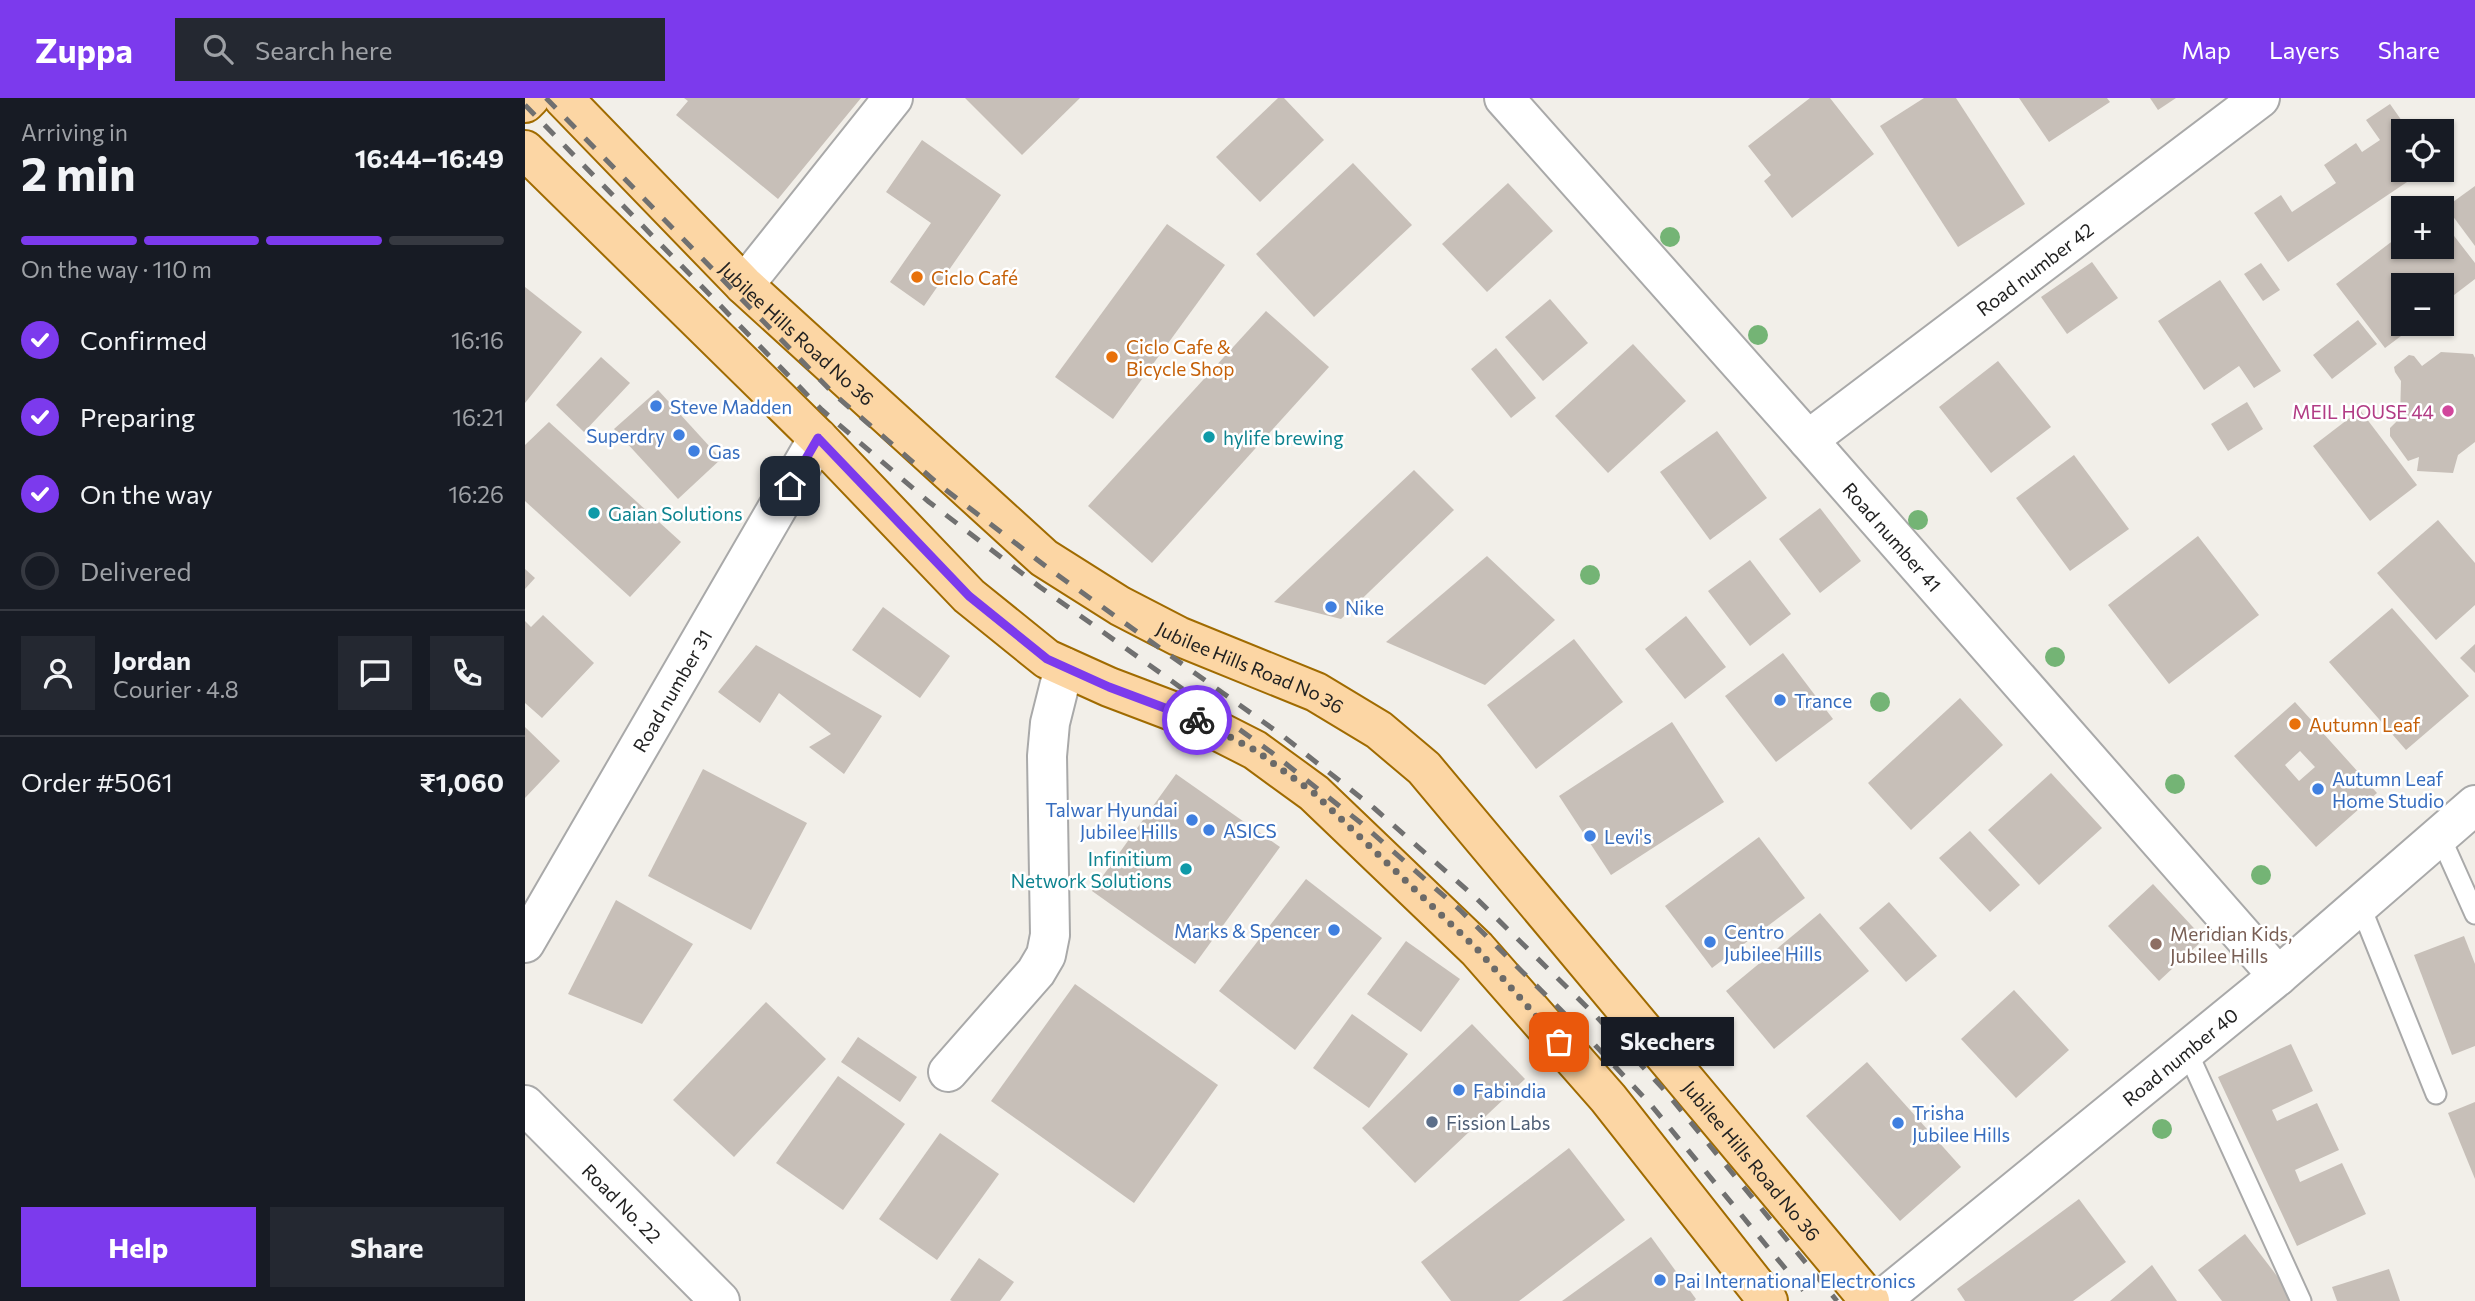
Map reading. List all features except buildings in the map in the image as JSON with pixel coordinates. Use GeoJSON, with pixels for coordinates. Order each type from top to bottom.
{"type":"FeatureCollection","features":[{"type":"Feature","properties":{"kind":"main road"},"geometry":{"type":"LineString","coordinates":[[525,103],[530,98]]}},
{"type":"Feature","properties":{"kind":"main road","name":"Jubilee Hills Road No 36"},"geometry":{"type":"LineString","coordinates":[[563,98],[744,285],[1044,558],[1120,606],[1178,636],[1316,692],[1379,730],[1424,768],[1870,1301]]}},
{"type":"Feature","properties":{"kind":"main road"},"geometry":{"type":"LineString","coordinates":[[525,150],[818,438],[969,596],[1047,659],[1109,687],[1196,720],[1255,750],[1314,793],[1477,949],[1608,1098],[1768,1301]]}},
{"type":"Feature","properties":{"kind":"street"},"geometry":{"type":"LineString","coordinates":[[744,285],[893,98]]}},
{"type":"Feature","properties":{"kind":"street","name":"Road number 41"},"geometry":{"type":"LineString","coordinates":[[1504,98],[2278,976]]}},
{"type":"Feature","properties":{"kind":"street","name":"Road number 42"},"geometry":{"type":"LineString","coordinates":[[1808,440],[2260,98]]}},
{"type":"Feature","properties":{"kind":"street","name":"Road number 31"},"geometry":{"type":"LineString","coordinates":[[525,943],[818,438]]}},
{"type":"Feature","properties":{"kind":"street"},"geometry":{"type":"LineString","coordinates":[[949,1072],[1036,972],[1046,955],[1050,935],[1047,756],[1050,723],[1064,667]]}},
{"type":"Feature","properties":{"kind":"street","name":"Road number 40"},"geometry":{"type":"LineString","coordinates":[[1880,1301],[2278,976],[2475,805]]}},
{"type":"Feature","properties":{"kind":"street","name":"Road No. 22"},"geometry":{"type":"LineString","coordinates":[[525,1105],[720,1301]]}},
{"type":"Feature","properties":{"kind":"lane"},"geometry":{"type":"LineString","coordinates":[[2439,835],[2475,914]]}},
{"type":"Feature","properties":{"kind":"lane"},"geometry":{"type":"LineString","coordinates":[[2360,905],[2436,1094]]}},
{"type":"Feature","properties":{"kind":"lane"},"geometry":{"type":"LineString","coordinates":[[2187,1051],[2301,1301]]}},
{"type":"Feature","properties":{"kind":"railway"},"geometry":{"type":"LineString","coordinates":[[546,98],[836,396],[942,487],[1052,571],[1283,736],[1374,808],[1474,896],[1595,1015],[1666,1092],[1837,1301]]}},
{"type":"Feature","properties":{"kind":"railway"},"geometry":{"type":"LineString","coordinates":[[525,105],[822,410],[929,502],[1040,587],[1271,752],[1361,823],[1460,910],[1580,1029],[1651,1105],[1812,1301]]}},
{"type":"Feature","properties":{"kind":"way so far"},"geometry":{"type":"LineString","coordinates":[[1197,720],[1255,750],[1314,793],[1477,949],[1559,1042]]}},
{"type":"Feature","properties":{"kind":"place","name":"Ciclo Café"},"geometry":{"type":"Point","coordinates":[917,277]}},
{"type":"Feature","properties":{"kind":"place","name":"Ciclo Cafe & Bicycle Shop"},"geometry":{"type":"Point","coordinates":[1112,357]}},
{"type":"Feature","properties":{"kind":"place","name":"Steve Madden"},"geometry":{"type":"Point","coordinates":[656,406]}},
{"type":"Feature","properties":{"kind":"place","name":"MEIL HOUSE 44"},"geometry":{"type":"Point","coordinates":[2448,411]}},
{"type":"Feature","properties":{"kind":"place","name":"Superdry"},"geometry":{"type":"Point","coordinates":[679,435]}},
{"type":"Feature","properties":{"kind":"place","name":"hylife brewing"},"geometry":{"type":"Point","coordinates":[1209,437]}},
{"type":"Feature","properties":{"kind":"place","name":"Gas"},"geometry":{"type":"Point","coordinates":[694,451]}},
{"type":"Feature","properties":{"kind":"place","name":"Gaian Solutions"},"geometry":{"type":"Point","coordinates":[594,513]}},
{"type":"Feature","properties":{"kind":"place","name":"Nike"},"geometry":{"type":"Point","coordinates":[1331,607]}},
{"type":"Feature","properties":{"kind":"place","name":"Trance"},"geometry":{"type":"Point","coordinates":[1780,700]}},
{"type":"Feature","properties":{"kind":"place","name":"Autumn Leaf"},"geometry":{"type":"Point","coordinates":[2295,724]}},
{"type":"Feature","properties":{"kind":"place","name":"Autumn Leaf Home Studio"},"geometry":{"type":"Point","coordinates":[2318,789]}},
{"type":"Feature","properties":{"kind":"place","name":"Talwar Hyundai Jubilee Hills"},"geometry":{"type":"Point","coordinates":[1192,820]}},
{"type":"Feature","properties":{"kind":"place","name":"ASICS"},"geometry":{"type":"Point","coordinates":[1209,830]}},
{"type":"Feature","properties":{"kind":"place","name":"Levi's"},"geometry":{"type":"Point","coordinates":[1590,836]}},
{"type":"Feature","properties":{"kind":"place","name":"Infinitium Network Solutions"},"geometry":{"type":"Point","coordinates":[1186,869]}},
{"type":"Feature","properties":{"kind":"place","name":"Marks & Spencer"},"geometry":{"type":"Point","coordinates":[1334,930]}},
{"type":"Feature","properties":{"kind":"place","name":"Centro Jubilee Hills"},"geometry":{"type":"Point","coordinates":[1710,942]}},
{"type":"Feature","properties":{"kind":"place","name":"Meridian Kids, Jubilee Hills"},"geometry":{"type":"Point","coordinates":[2156,944]}},
{"type":"Feature","properties":{"kind":"place","name":"Skechers"},"geometry":{"type":"Point","coordinates":[1559,1042]}},
{"type":"Feature","properties":{"kind":"place","name":"Fabindia"},"geometry":{"type":"Point","coordinates":[1459,1090]}},
{"type":"Feature","properties":{"kind":"place","name":"Fission Labs"},"geometry":{"type":"Point","coordinates":[1432,1122]}},
{"type":"Feature","properties":{"kind":"place","name":"Trisha Jubilee Hills"},"geometry":{"type":"Point","coordinates":[1898,1123]}},
{"type":"Feature","properties":{"kind":"place","name":"Pai International Electronics"},"geometry":{"type":"Point","coordinates":[1660,1280]}},
{"type":"Feature","properties":{"kind":"route"},"geometry":{"type":"LineString","coordinates":[[790,486],[818,438],[969,596],[1047,659],[1109,687],[1197,720]]}}]}
